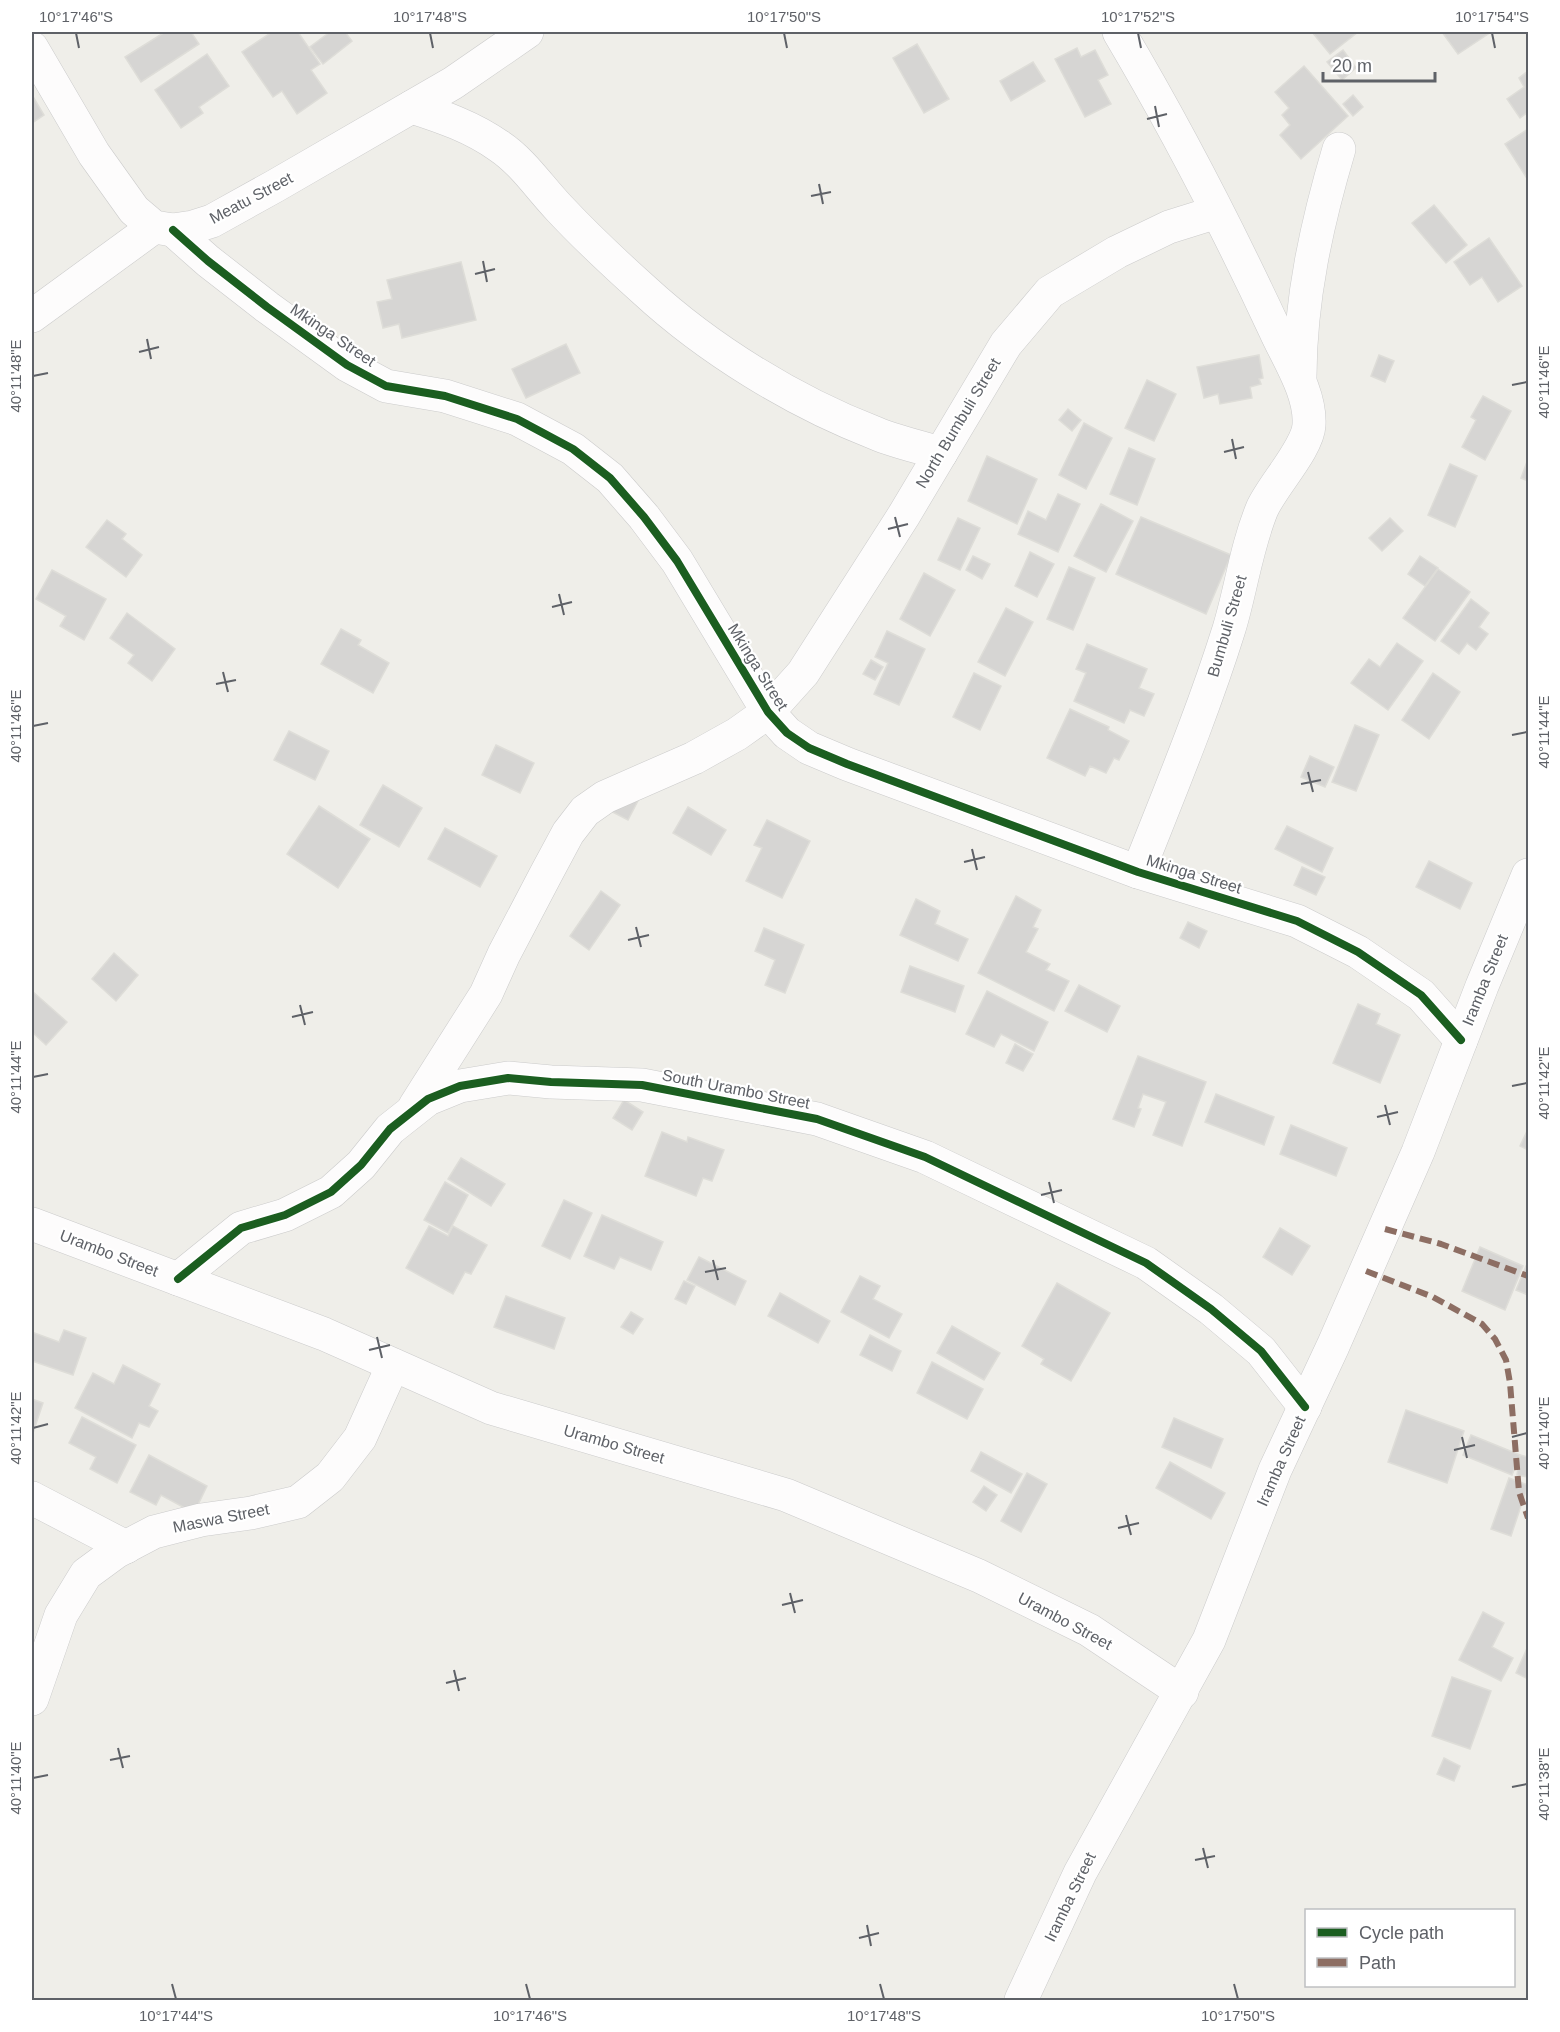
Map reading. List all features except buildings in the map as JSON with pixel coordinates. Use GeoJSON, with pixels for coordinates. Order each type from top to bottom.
{"type":"FeatureCollection","features":[{"type":"Feature","properties":{"kind":"street","name":"Meatu Street"},"geometry":{"type":"LineString","coordinates":[[164,229],[193,227],[212,221],[412,107],[526,32]]}},
{"type":"Feature","properties":{"kind":"street","name":"Bumbuli Street"},"geometry":{"type":"LineString","coordinates":[[1119,32],[1150,84],[1263,304],[1300,385],[1309,411],[1310,428],[1263,507],[1249,547],[1229,628],[1197,724],[1138,872]]}},
{"type":"Feature","properties":{"kind":"street"},"geometry":{"type":"LineString","coordinates":[[32,48],[93,154],[134,210],[164,229],[32,316]]}},
{"type":"Feature","properties":{"kind":"street"},"geometry":{"type":"LineString","coordinates":[[412,107],[474,130],[517,159],[558,207],[645,292],[686,327],[737,362],[808,402],[876,434],[941,453]]}},
{"type":"Feature","properties":{"kind":"street","name":"Bumbuli Street"},"geometry":{"type":"LineString","coordinates":[[1300,385],[1300,339],[1310,269],[1323,201],[1339,149]]}},
{"type":"Feature","properties":{"kind":"street","name":"North Bumbuli Street"},"geometry":{"type":"LineString","coordinates":[[408,1115],[486,994],[504,954],[568,833],[585,811],[605,797],[694,758],[737,734],[768,712],[803,673],[941,453],[1006,344],[1050,292],[1117,252],[1169,227],[1217,212]]}},
{"type":"Feature","properties":{"kind":"street","name":"Mkinga Street"},"geometry":{"type":"LineString","coordinates":[[164,229],[347,365],[386,386],[444,396],[517,419],[573,448],[610,478],[644,517],[677,561],[768,712],[787,734],[809,748],[1138,872],[1297,921],[1358,952],[1421,995],[1461,1040]]}},
{"type":"Feature","properties":{"kind":"street","name":"Iramba Street"},"geometry":{"type":"LineString","coordinates":[[1020,2001],[1080,1873],[1209,1640],[1275,1470],[1418,1152],[1528,875]]}},
{"type":"Feature","properties":{"kind":"street","name":"South Urambo Street"},"geometry":{"type":"LineString","coordinates":[[178,1279],[241,1227],[285,1215],[331,1192],[361,1164],[390,1129],[428,1099],[460,1086],[508,1078],[551,1082],[642,1084],[817,1119],[925,1157],[1146,1263],[1211,1309],[1261,1351],[1305,1407]]}},
{"type":"Feature","properties":{"kind":"street","name":"Urambo Street"},"geometry":{"type":"LineString","coordinates":[[32,1224],[324,1334],[491,1408],[775,1492],[808,1504],[979,1576],[1089,1630],[1182,1692]]}},
{"type":"Feature","properties":{"kind":"street","name":"Maswa Street"},"geometry":{"type":"LineString","coordinates":[[32,1699],[62,1615],[86,1574],[116,1552],[154,1532],[201,1520],[251,1513],[298,1502],[330,1477],[360,1438],[393,1365]]}},
{"type":"Feature","properties":{"kind":"street"},"geometry":{"type":"LineString","coordinates":[[32,1498],[126,1547]]}},
{"type":"Feature","properties":{"kind":"marked path"},"geometry":{"type":"LineString","coordinates":[[1385,1229],[1441,1244],[1528,1276]]}},
{"type":"Feature","properties":{"kind":"marked path"},"geometry":{"type":"LineString","coordinates":[[1366,1271],[1433,1297],[1482,1324],[1495,1339],[1506,1360],[1519,1492],[1528,1518]]}},
{"type":"Feature","properties":{"kind":"cycle path"},"geometry":{"type":"LineString","coordinates":[[173,230],[208,261],[267,307],[347,365],[386,386],[445,396],[517,419],[573,449],[610,478],[644,517],[677,561],[768,712],[787,733],[809,748],[1138,872],[1297,921],[1358,952],[1421,995],[1461,1040]]}},
{"type":"Feature","properties":{"kind":"cycle path"},"geometry":{"type":"LineString","coordinates":[[178,1279],[241,1228],[285,1215],[331,1192],[361,1165],[390,1129],[428,1099],[460,1086],[508,1078],[642,1085],[817,1119],[925,1157],[1146,1263],[1211,1309],[1261,1351],[1305,1407]]}}]}
